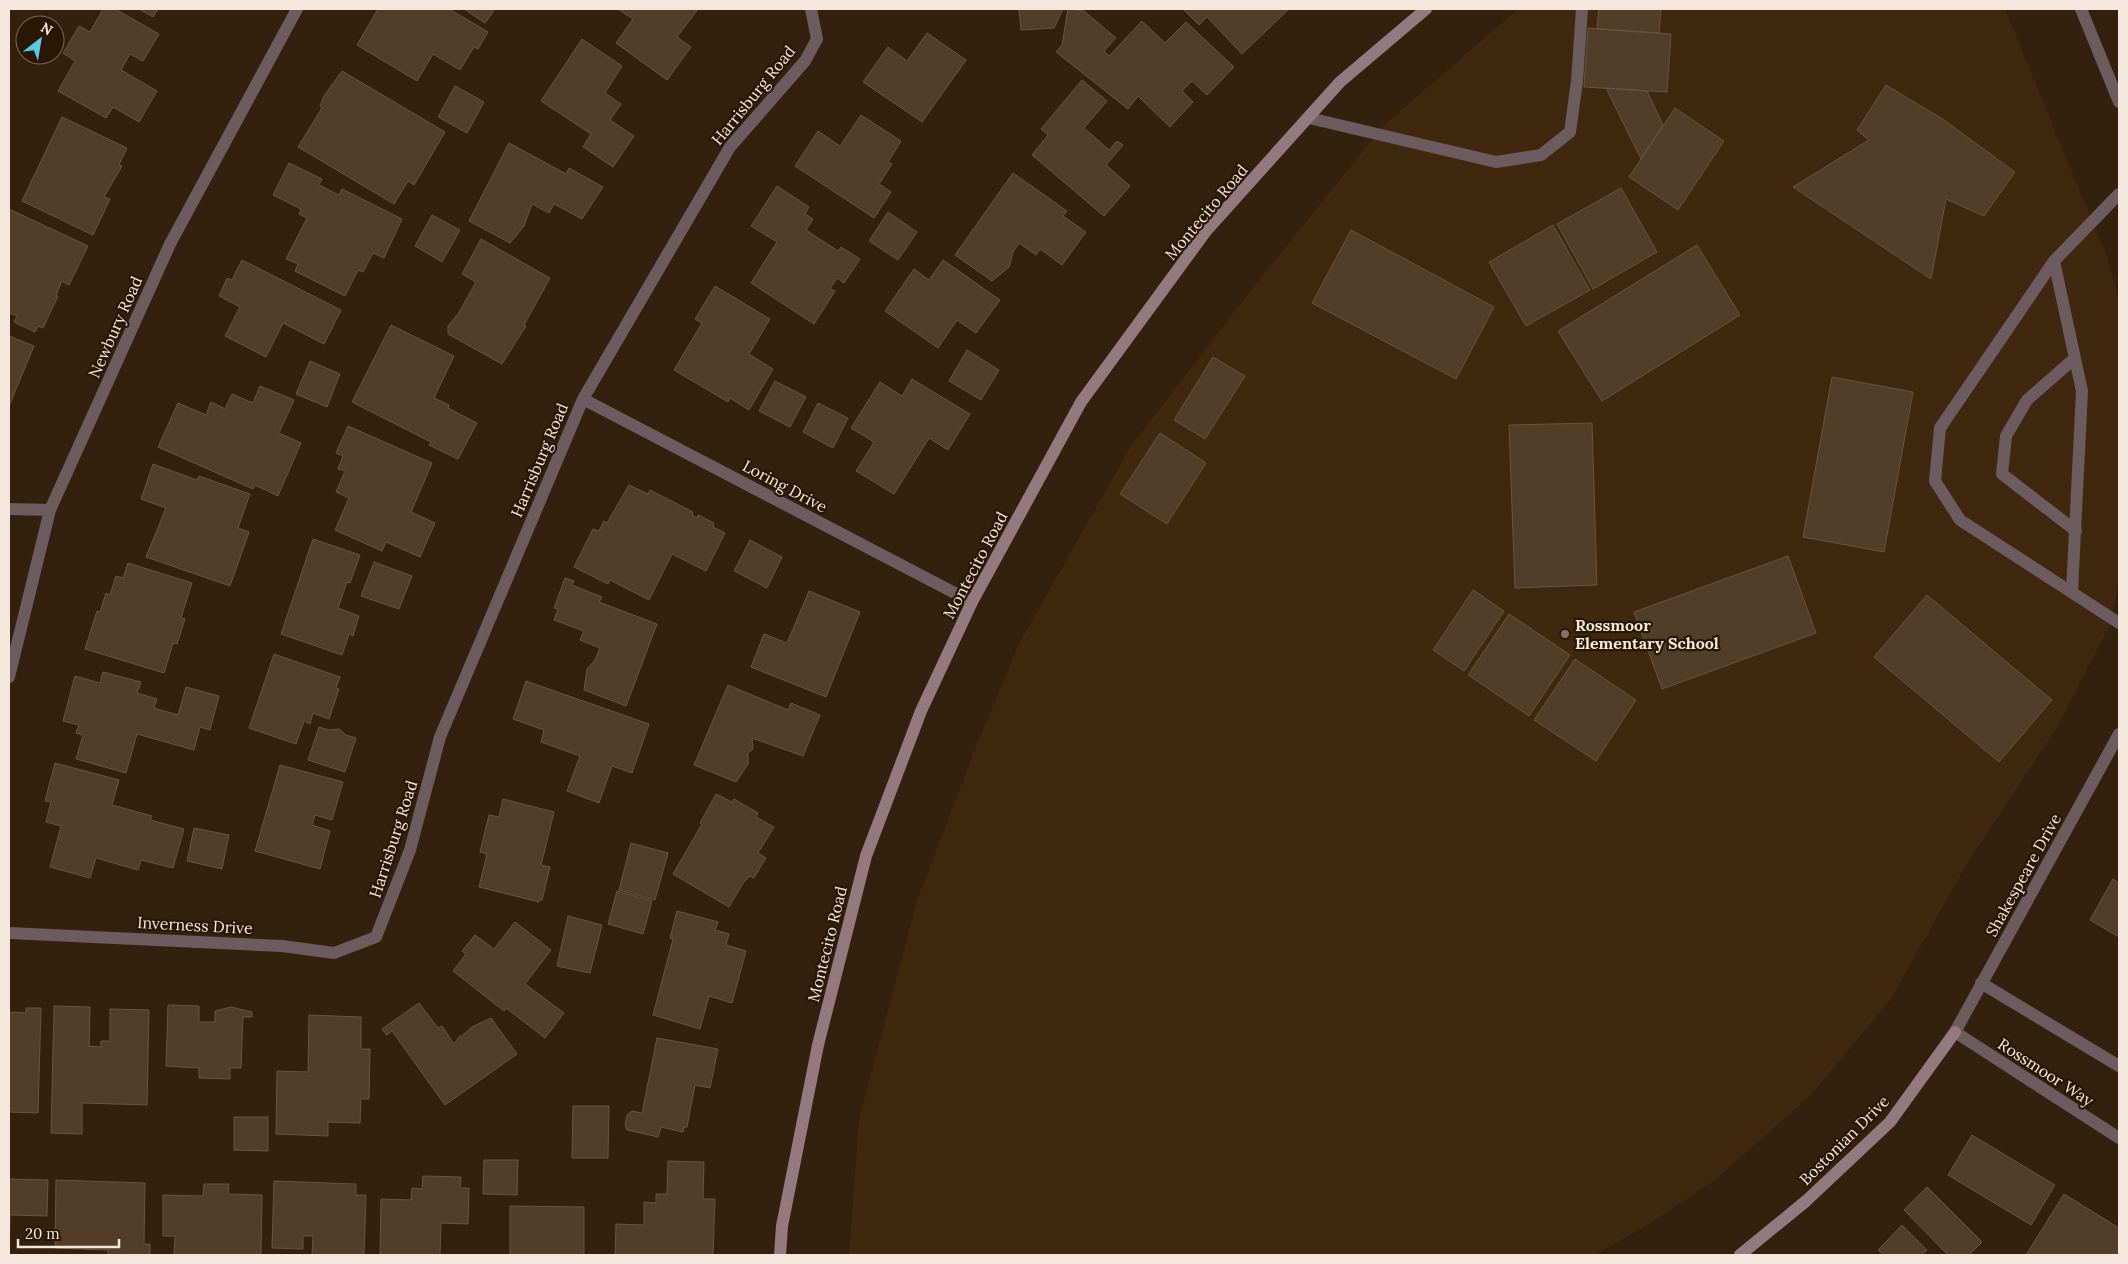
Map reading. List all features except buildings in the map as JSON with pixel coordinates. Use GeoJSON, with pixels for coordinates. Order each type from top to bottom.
{"type":"FeatureCollection","features":[{"type":"Feature","properties":{"kind":"street","name":"Newbury Road"},"geometry":{"type":"LineString","coordinates":[[9,677],[50,510],[170,244],[297,9]]}},
{"type":"Feature","properties":{"kind":"street","name":"Harrisburg Road"},"geometry":{"type":"LineString","coordinates":[[376,937],[410,850],[440,737],[583,399],[730,147],[805,61],[817,39],[811,9]]}},
{"type":"Feature","properties":{"kind":"street","name":"Montecito Road"},"geometry":{"type":"LineString","coordinates":[[780,1255],[782,1226],[818,1045],[866,856],[920,711],[972,602],[1081,402],[1206,231],[1340,82],[1426,9]]}},
{"type":"Feature","properties":{"kind":"street"},"geometry":{"type":"LineString","coordinates":[[1308,118],[1496,162],[1541,154],[1570,132],[1577,81],[1582,9]]}},
{"type":"Feature","properties":{"kind":"street"},"geometry":{"type":"LineString","coordinates":[[2081,9],[2119,99]]}},
{"type":"Feature","properties":{"kind":"street"},"geometry":{"type":"LineString","coordinates":[[2119,194],[2054,262],[1940,428],[1935,481],[1960,520],[2119,623]]}},
{"type":"Feature","properties":{"kind":"street"},"geometry":{"type":"LineString","coordinates":[[2054,262],[2082,391],[2072,592]]}},
{"type":"Feature","properties":{"kind":"street"},"geometry":{"type":"LineString","coordinates":[[2075,358],[2027,400],[2006,436],[2002,474],[2076,531]]}},
{"type":"Feature","properties":{"kind":"street","name":"Loring Drive"},"geometry":{"type":"LineString","coordinates":[[583,399],[972,602]]}},
{"type":"Feature","properties":{"kind":"street"},"geometry":{"type":"LineString","coordinates":[[9,509],[50,510]]}},
{"type":"Feature","properties":{"kind":"street","name":"Shakespeare Drive"},"geometry":{"type":"LineString","coordinates":[[1956,1032],[1981,983],[2119,734]]}},
{"type":"Feature","properties":{"kind":"street","name":"Inverness Drive"},"geometry":{"type":"LineString","coordinates":[[9,933],[282,946],[334,953],[376,937]]}},
{"type":"Feature","properties":{"kind":"street"},"geometry":{"type":"LineString","coordinates":[[1981,983],[2119,1066]]}},
{"type":"Feature","properties":{"kind":"street","name":"Rossmoor Way"},"geometry":{"type":"LineString","coordinates":[[1956,1032],[2119,1138]]}},
{"type":"Feature","properties":{"kind":"street","name":"Bostonian Drive"},"geometry":{"type":"LineString","coordinates":[[1740,1255],[1806,1201],[1890,1122],[1956,1032]]}},
{"type":"Feature","properties":{"kind":"shaded area","name":"Rossmoor Elementary School"},"geometry":{"type":"Polygon","coordinates":[[[1518,9],[2005,9],[2106,255],[2119,299],[2119,580],[2110,625],[2057,727],[1968,862],[1890,1000],[1811,1095],[1716,1179],[1652,1222],[1595,1255],[849,1255],[859,1120],[917,901],[974,752],[1019,644],[1131,446],[1256,284],[1383,126],[1518,9]]]}},
{"type":"Feature","properties":{"kind":"place","name":"Rossmoor Elementary School"},"geometry":{"type":"Point","coordinates":[1565,634]}}]}
